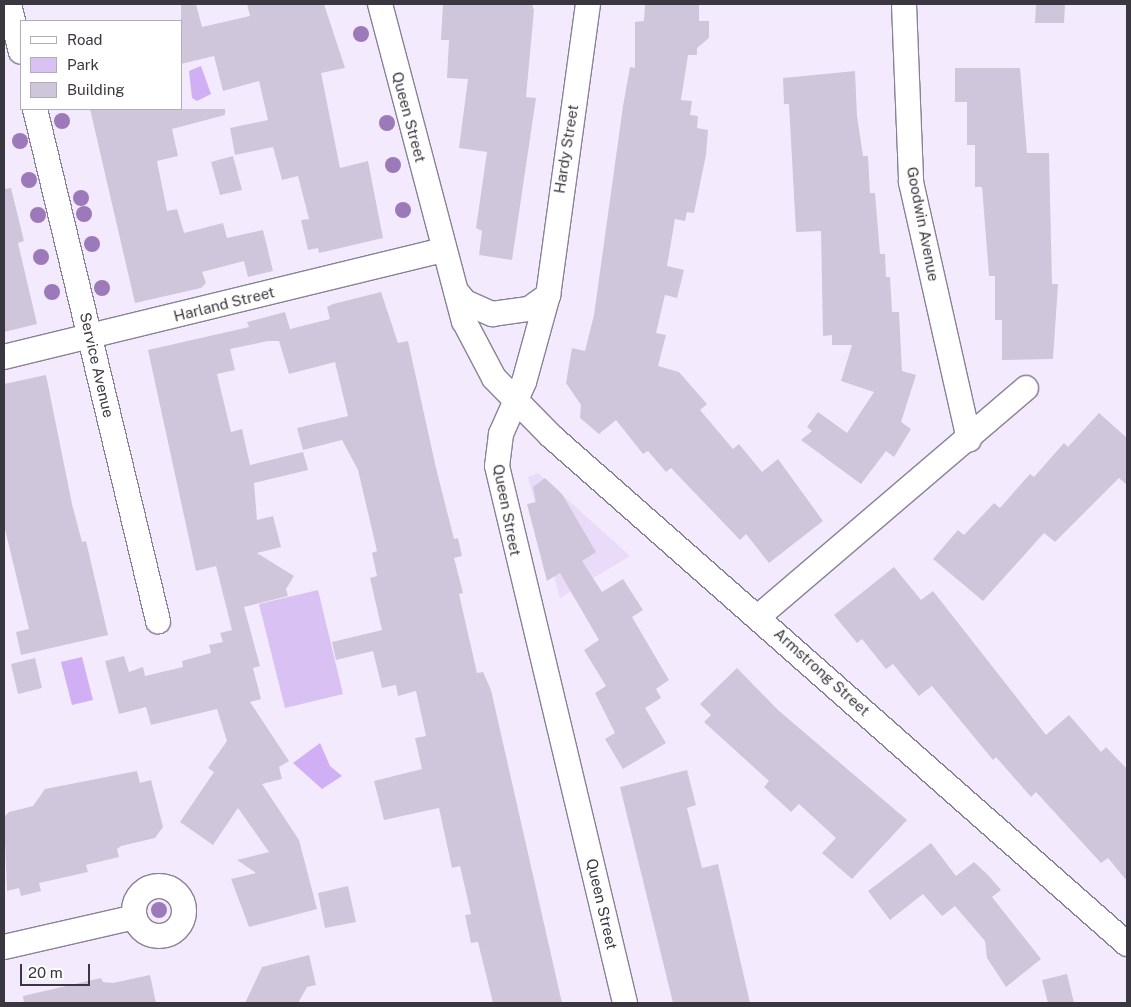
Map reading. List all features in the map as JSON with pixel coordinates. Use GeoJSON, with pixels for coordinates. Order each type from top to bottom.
{"type":"FeatureCollection","features":[{"type":"Feature","properties":{"kind":"street"},"geometry":{"type":"LineString","coordinates":[[10,4],[20,48]]}},
{"type":"Feature","properties":{"kind":"street","name":"Queen Street"},"geometry":{"type":"LineString","coordinates":[[380,4],[456,291],[477,351],[515,402],[497,450],[497,477],[625,1003]]}},
{"type":"Feature","properties":{"kind":"street","name":"Hardy Street"},"geometry":{"type":"LineString","coordinates":[[515,402],[548,295],[588,4]]}},
{"type":"Feature","properties":{"kind":"street","name":"Goodwin Avenue"},"geometry":{"type":"LineString","coordinates":[[904,4],[911,182],[969,440]]}},
{"type":"Feature","properties":{"kind":"street","name":"Service Avenue"},"geometry":{"type":"LineString","coordinates":[[35,110],[158,621]]}},
{"type":"Feature","properties":{"kind":"street","name":"Harland Street"},"geometry":{"type":"LineString","coordinates":[[4,357],[444,250]]}},
{"type":"Feature","properties":{"kind":"street"},"geometry":{"type":"LineString","coordinates":[[456,291],[466,302],[492,314],[523,311],[548,295]]}},
{"type":"Feature","properties":{"kind":"street"},"geometry":{"type":"LineString","coordinates":[[759,616],[969,440],[1026,388]]}},
{"type":"Feature","properties":{"kind":"street","name":"Armstrong Street"},"geometry":{"type":"LineString","coordinates":[[515,402],[759,616],[1127,944]]}},
{"type":"Feature","properties":{"kind":"street"},"geometry":{"type":"LineString","coordinates":[[4,947],[135,917]]}},
{"type":"Feature","properties":{"kind":"shaded area"},"geometry":{"type":"Polygon","coordinates":[[[201,66],[211,94],[197,101],[192,98],[189,71],[201,66]]]}},
{"type":"Feature","properties":{"kind":"shaded area"},"geometry":{"type":"Polygon","coordinates":[[[538,473],[630,556],[560,598],[528,477],[538,473]]]}},
{"type":"Feature","properties":{"kind":"shaded area"},"geometry":{"type":"Polygon","coordinates":[[[82,657],[93,700],[72,705],[61,662],[82,657]]]}},
{"type":"Feature","properties":{"kind":"shaded area"},"geometry":{"type":"Polygon","coordinates":[[[320,743],[330,766],[342,776],[322,789],[293,763],[320,743]]]}},
{"type":"Feature","properties":{"kind":"green space"},"geometry":{"type":"Polygon","coordinates":[[[318,590],[343,694],[285,708],[259,604],[318,590]]]}},
{"type":"Feature","properties":{"kind":"building"},"geometry":{"type":"Polygon","coordinates":[[[181,4],[196,4],[202,27],[250,16],[247,4],[324,4],[345,68],[321,73],[340,168],[368,161],[383,238],[319,253],[318,248],[308,250],[301,220],[309,219],[298,176],[282,180],[273,147],[235,155],[230,128],[268,120],[259,81],[223,91],[214,56],[182,64],[181,4]]]}},
{"type":"Feature","properties":{"kind":"building"},"geometry":{"type":"Polygon","coordinates":[[[443,4],[532,4],[534,10],[526,97],[536,98],[512,260],[479,255],[482,231],[476,228],[487,152],[459,148],[468,79],[447,78],[449,40],[441,40],[443,4]]]}},
{"type":"Feature","properties":{"kind":"building"},"geometry":{"type":"Polygon","coordinates":[[[645,4],[699,4],[699,21],[709,21],[709,38],[697,48],[697,55],[688,55],[681,100],[692,101],[690,115],[698,116],[697,128],[708,130],[706,155],[694,213],[687,212],[685,221],[675,219],[667,266],[684,270],[677,298],[665,295],[656,333],[666,335],[658,366],[679,372],[707,404],[700,410],[733,449],[739,444],[762,472],[778,459],[823,521],[769,563],[746,534],[740,540],[671,468],[666,472],[648,451],[643,454],[616,420],[599,434],[580,418],[581,405],[566,383],[572,348],[585,351],[594,315],[623,106],[630,67],[635,68],[635,22],[644,21],[645,4]]]}},
{"type":"Feature","properties":{"kind":"building"},"geometry":{"type":"Polygon","coordinates":[[[1036,4],[1065,4],[1064,23],[1035,23],[1036,4]]]}},
{"type":"Feature","properties":{"kind":"building"},"geometry":{"type":"Polygon","coordinates":[[[955,68],[1020,68],[1027,153],[1049,153],[1052,284],[1058,284],[1053,359],[1002,360],[1002,320],[995,320],[995,276],[989,276],[982,187],[975,187],[975,145],[967,145],[967,102],[955,102],[955,68]]]}},
{"type":"Feature","properties":{"kind":"building"},"geometry":{"type":"Polygon","coordinates":[[[855,71],[857,116],[863,156],[868,156],[870,193],[875,193],[880,254],[885,254],[886,277],[890,277],[892,312],[899,312],[902,371],[916,375],[901,422],[911,429],[894,457],[886,451],[861,484],[801,440],[812,431],[807,427],[818,412],[847,433],[874,392],[841,381],[852,345],[832,345],[832,335],[823,336],[821,231],[796,232],[789,104],[784,104],[783,78],[855,71]]]}},
{"type":"Feature","properties":{"kind":"building"},"geometry":{"type":"Polygon","coordinates":[[[225,109],[225,115],[172,129],[178,156],[157,161],[167,211],[177,209],[184,233],[223,223],[227,238],[263,230],[273,271],[248,277],[244,261],[202,272],[206,283],[201,288],[135,303],[90,110],[225,109]]]}},
{"type":"Feature","properties":{"kind":"building"},"geometry":{"type":"Polygon","coordinates":[[[233,156],[242,190],[220,195],[211,162],[233,156]]]}},
{"type":"Feature","properties":{"kind":"building"},"geometry":{"type":"Polygon","coordinates":[[[11,188],[24,241],[18,243],[37,324],[4,332],[4,189],[11,188]]]}},
{"type":"Feature","properties":{"kind":"building"},"geometry":{"type":"Polygon","coordinates":[[[381,292],[398,343],[408,341],[436,468],[454,539],[458,538],[462,556],[454,558],[463,593],[459,594],[477,673],[483,672],[491,690],[562,1003],[493,1003],[478,942],[471,943],[465,915],[471,914],[460,866],[452,868],[439,808],[384,820],[374,781],[422,769],[415,738],[426,736],[416,691],[398,696],[396,685],[382,688],[373,651],[336,660],[332,642],[382,630],[370,578],[377,576],[372,553],[377,551],[358,470],[342,440],[303,450],[297,428],[348,416],[335,362],[289,374],[279,341],[268,341],[230,349],[235,370],[217,374],[231,432],[242,429],[250,465],[303,452],[308,470],[254,483],[257,520],[273,516],[281,547],[257,553],[294,576],[286,589],[288,596],[244,607],[260,666],[253,668],[261,699],[250,702],[289,761],[279,767],[282,779],[262,784],[299,840],[317,909],[249,927],[231,879],[256,873],[237,860],[269,852],[238,808],[213,845],[180,822],[214,772],[208,768],[227,741],[217,709],[151,725],[146,707],[119,714],[105,661],[124,656],[129,672],[143,667],[145,676],[183,667],[182,661],[211,653],[209,645],[223,642],[220,633],[232,630],[216,566],[196,571],[148,350],[249,327],[247,322],[285,312],[290,329],[330,319],[327,307],[333,304],[381,292]]]}},
{"type":"Feature","properties":{"kind":"building"},"geometry":{"type":"Polygon","coordinates":[[[46,375],[72,504],[82,542],[86,541],[108,635],[21,655],[16,632],[29,629],[4,525],[4,384],[46,375]]]}},
{"type":"Feature","properties":{"kind":"building"},"geometry":{"type":"Polygon","coordinates":[[[1099,413],[1127,438],[1127,485],[1119,478],[1055,542],[1044,533],[983,601],[933,559],[958,530],[964,535],[994,503],[1000,508],[1030,474],[1034,477],[1064,443],[1068,447],[1099,413]]]}},
{"type":"Feature","properties":{"kind":"building"},"geometry":{"type":"Polygon","coordinates":[[[545,478],[562,494],[596,552],[582,561],[602,592],[623,579],[643,610],[632,617],[669,680],[656,689],[661,698],[645,708],[666,743],[623,769],[605,739],[615,733],[595,693],[606,686],[584,650],[599,640],[560,573],[547,581],[527,504],[536,502],[533,487],[545,478]]]}},
{"type":"Feature","properties":{"kind":"building"},"geometry":{"type":"Polygon","coordinates":[[[894,567],[921,600],[933,591],[1046,735],[1069,715],[1101,752],[1106,747],[1127,769],[1127,881],[1108,858],[1101,863],[1036,792],[1031,797],[996,757],[993,760],[932,686],[919,696],[893,664],[886,669],[862,639],[857,643],[834,615],[894,567]]]}},
{"type":"Feature","properties":{"kind":"building"},"geometry":{"type":"Polygon","coordinates":[[[35,658],[42,688],[18,694],[11,664],[35,658]]]}},
{"type":"Feature","properties":{"kind":"building"},"geometry":{"type":"Polygon","coordinates":[[[737,668],[778,710],[907,820],[852,879],[822,853],[836,838],[799,804],[791,812],[764,787],[769,781],[704,722],[711,715],[700,704],[737,668]]]}},
{"type":"Feature","properties":{"kind":"building"},"geometry":{"type":"Polygon","coordinates":[[[687,770],[696,805],[687,808],[702,868],[718,864],[750,1003],[673,1003],[620,787],[687,770]]]}},
{"type":"Feature","properties":{"kind":"building"},"geometry":{"type":"Polygon","coordinates":[[[137,771],[140,783],[151,780],[163,827],[155,838],[121,846],[117,849],[119,857],[86,865],[88,872],[39,883],[41,891],[21,896],[19,888],[7,891],[4,817],[9,812],[33,806],[45,789],[137,771]]]}},
{"type":"Feature","properties":{"kind":"building"},"geometry":{"type":"Polygon","coordinates":[[[931,843],[956,876],[974,862],[988,875],[1001,890],[992,897],[1041,959],[1006,987],[987,958],[985,941],[955,906],[942,916],[923,894],[890,920],[868,891],[931,843]]]}},
{"type":"Feature","properties":{"kind":"building"},"geometry":{"type":"Polygon","coordinates":[[[348,886],[356,922],[325,928],[318,893],[348,886]]]}},
{"type":"Feature","properties":{"kind":"building"},"geometry":{"type":"Polygon","coordinates":[[[309,955],[316,985],[307,987],[298,1003],[245,1003],[262,967],[309,955]]]}},
{"type":"Feature","properties":{"kind":"building"},"geometry":{"type":"Polygon","coordinates":[[[1067,974],[1074,1003],[1048,1003],[1042,980],[1067,974]]]}},
{"type":"Feature","properties":{"kind":"building"},"geometry":{"type":"Polygon","coordinates":[[[150,975],[156,1003],[24,1003],[23,996],[101,978],[103,982],[113,983],[150,975]]]}}]}
